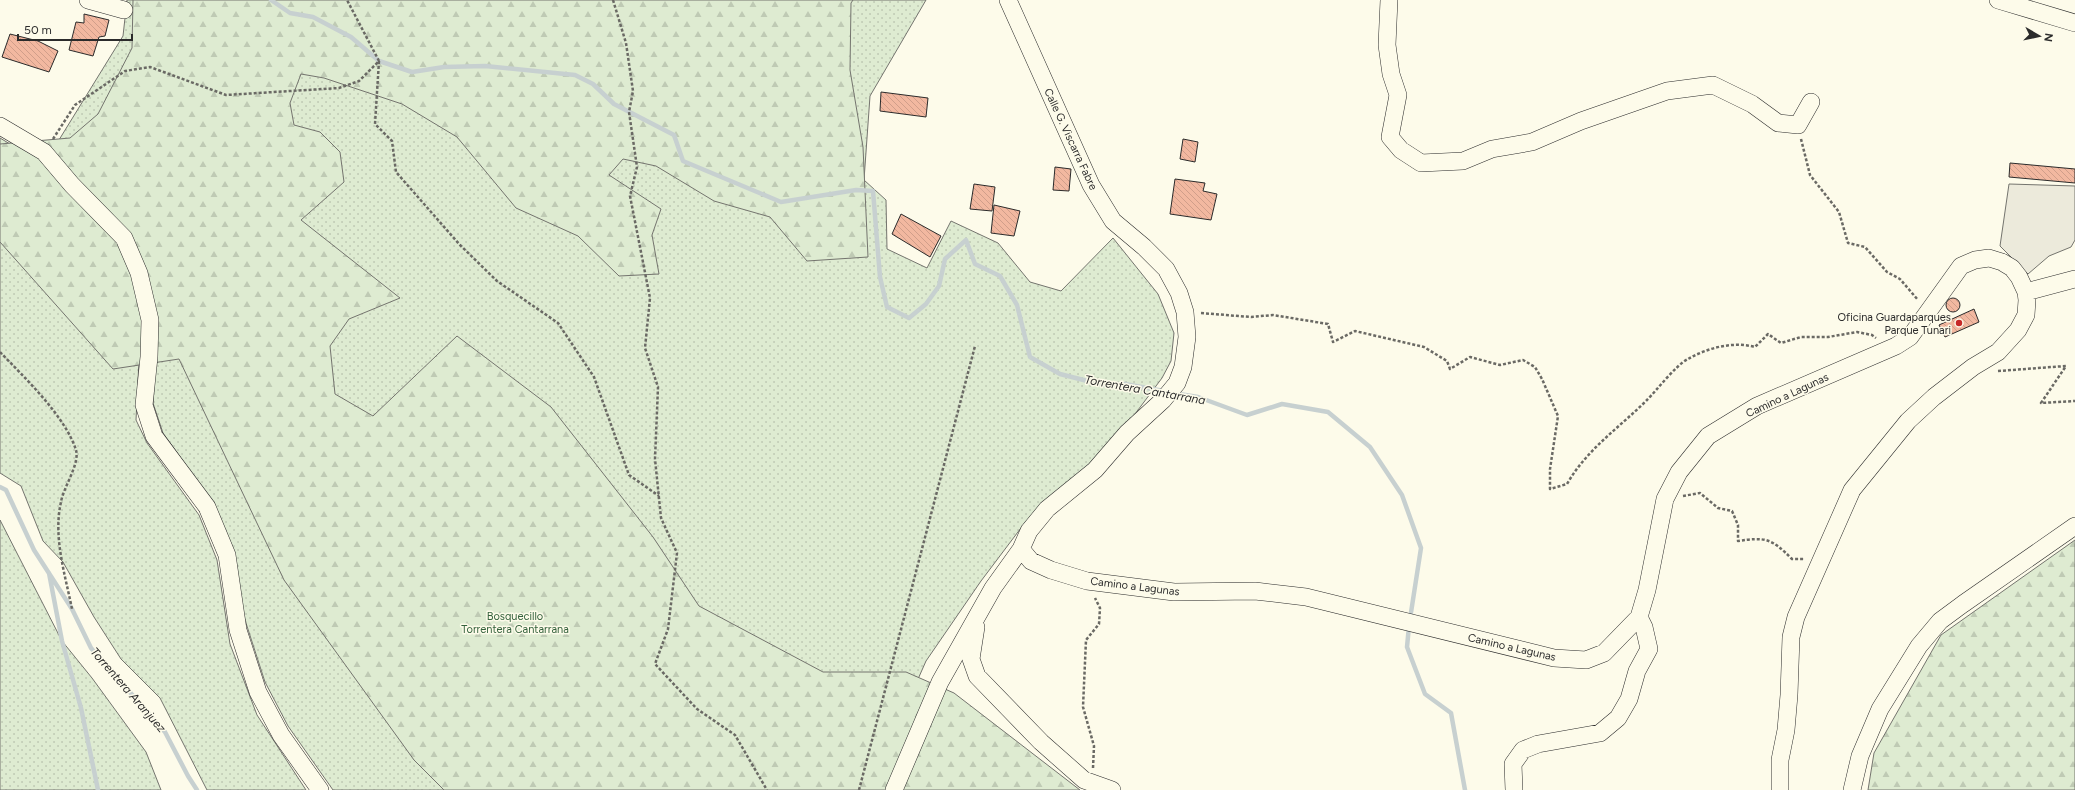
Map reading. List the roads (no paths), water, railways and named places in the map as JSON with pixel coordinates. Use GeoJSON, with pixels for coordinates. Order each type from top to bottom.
{"type":"FeatureCollection","features":[{"type":"Feature","properties":{"kind":"street"},"geometry":{"type":"LineString","coordinates":[[88,0],[124,10]]}},
{"type":"Feature","properties":{"kind":"street","name":"Calle G. Viscarra Fabre"},"geometry":{"type":"LineString","coordinates":[[993,588],[1021,548],[1029,531],[1047,509],[1095,470],[1127,433],[1163,400],[1177,383],[1184,367],[1187,337],[1185,312],[1179,293],[1166,269],[1144,247],[1113,221],[1091,185],[1008,0]]}},
{"type":"Feature","properties":{"kind":"street"},"geometry":{"type":"LineString","coordinates":[[1387,0],[1387,45],[1391,74],[1398,95],[1390,137],[1401,150],[1421,163],[1463,161],[1492,149],[1532,142],[1581,121],[1667,91],[1713,85],[1752,104],[1778,123],[1798,125],[1811,102]]}},
{"type":"Feature","properties":{"kind":"street"},"geometry":{"type":"LineString","coordinates":[[1998,0],[2017,2],[2075,23]]}},
{"type":"Feature","properties":{"kind":"street"},"geometry":{"type":"LineString","coordinates":[[0,126],[44,152],[72,185],[124,238],[139,273],[150,320],[149,357],[144,405],[154,436],[207,508],[227,555],[238,630],[258,692],[281,735],[320,790]]}},
{"type":"Feature","properties":{"kind":"street","name":"Camino a Lagunas"},"geometry":{"type":"LineString","coordinates":[[1021,548],[1031,561],[1051,570],[1087,581],[1174,592],[1255,591],[1306,597],[1554,658],[1586,660],[1604,653],[1639,617],[1647,590],[1665,499],[1679,472],[1708,436],[1757,406],[1889,349],[1910,337],[1961,266],[1975,260],[1989,258],[2002,262],[2012,268],[2019,277],[2026,292],[2026,315],[2018,330],[2006,344],[1934,397],[1908,421],[1852,490],[1796,617],[1791,637],[1789,695],[1786,730],[1780,760],[1780,790]]}},
{"type":"Feature","properties":{"kind":"street"},"geometry":{"type":"LineString","coordinates":[[2026,292],[2075,279]]}},
{"type":"Feature","properties":{"kind":"street"},"geometry":{"type":"LineString","coordinates":[[1852,790],[1860,756],[1880,710],[1920,646],[1940,621],[2075,526]]}},
{"type":"Feature","properties":{"kind":"street"},"geometry":{"type":"LineString","coordinates":[[993,588],[975,630],[970,659],[977,676],[1041,742],[1084,780],[1112,790]]}},
{"type":"Feature","properties":{"kind":"street"},"geometry":{"type":"LineString","coordinates":[[894,790],[940,682],[993,588]]}},
{"type":"Feature","properties":{"kind":"street"},"geometry":{"type":"LineString","coordinates":[[1514,790],[1513,764],[1523,750],[1538,744],[1600,733],[1618,718],[1629,700],[1637,671],[1649,649],[1644,627],[1639,617]]}},
{"type":"Feature","properties":{"kind":"waterway","name":"Torrentera Cantarrana"},"geometry":{"type":"LineString","coordinates":[[271,0],[290,13],[313,17],[351,37],[379,61],[412,72],[444,67],[485,66],[575,75],[593,84],[614,104],[674,135],[683,161],[781,202],[856,190],[873,191],[880,277],[887,307],[909,318],[926,304],[939,286],[945,259],[966,240],[975,264],[1000,276],[1017,305],[1030,357],[1060,374],[1103,385],[1125,384],[1164,391]]}},
{"type":"Feature","properties":{"kind":"waterway","name":"Torrentera Cantarrana"},"geometry":{"type":"LineString","coordinates":[[1173,393],[1198,397],[1247,415],[1282,404],[1328,412],[1370,447],[1402,495],[1421,548],[1410,619]]}},
{"type":"Feature","properties":{"kind":"waterway","name":"Torrentera Aranjuez"},"geometry":{"type":"LineString","coordinates":[[0,487],[6,490],[34,550],[72,609],[91,648],[165,732],[197,790]]}},
{"type":"Feature","properties":{"kind":"waterway"},"geometry":{"type":"LineString","coordinates":[[49,573],[62,641],[81,708],[98,790]]}},
{"type":"Feature","properties":{"kind":"waterway","name":"Torrentera Cantarrana"},"geometry":{"type":"LineString","coordinates":[[1409,626],[1407,647],[1425,694],[1451,713],[1465,790]]}},
{"type":"Feature","properties":{"kind":"place","name":"Oficina Guardaparques Parque Tunari"},"geometry":{"type":"Point","coordinates":[1959,323]}},
{"type":"Feature","properties":{"kind":"park label","name":"Bosquecillo Torrentera Cantarrana"},"geometry":{"type":"Point","coordinates":[515,622]}}]}
